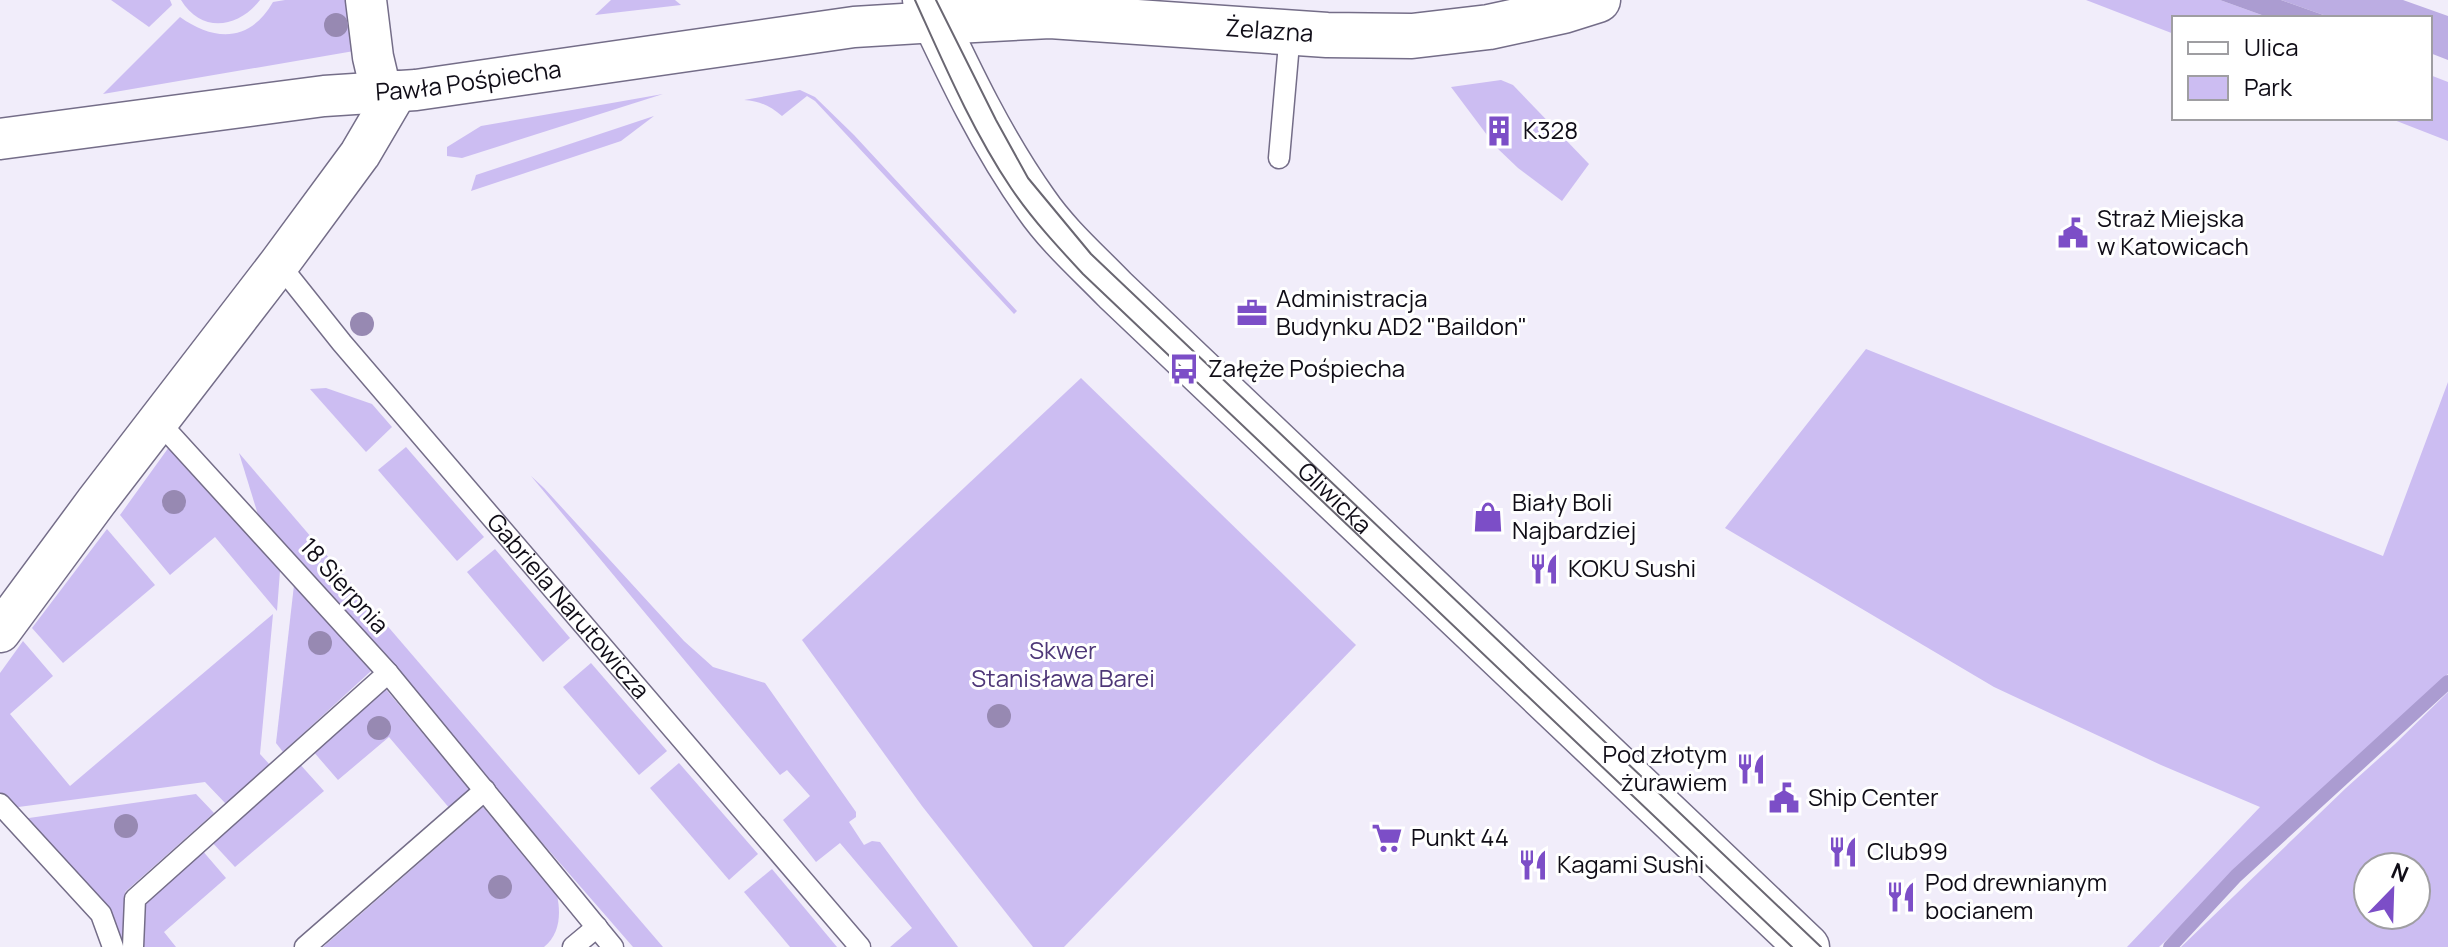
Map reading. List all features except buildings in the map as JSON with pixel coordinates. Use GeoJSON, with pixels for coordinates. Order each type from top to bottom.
{"type":"FeatureCollection","features":[{"type":"Feature","properties":{"kind":"street"},"geometry":{"type":"LineString","coordinates":[[0,632],[360,154],[389,91],[373,57],[366,0]]}},
{"type":"Feature","properties":{"kind":"street","name":"Żelazna"},"geometry":{"type":"LineString","coordinates":[[930,11],[1412,36],[1489,27],[1598,0]]}},
{"type":"Feature","properties":{"kind":"street","name":"Pawła Pośpiecha"},"geometry":{"type":"LineString","coordinates":[[0,139],[324,96],[389,91],[854,27],[930,11]]}},
{"type":"Feature","properties":{"kind":"street","name":"Gliwicka"},"geometry":{"type":"LineString","coordinates":[[930,11],[987,125],[1037,206],[1060,235],[1807,947]]}},
{"type":"Feature","properties":{"kind":"lane"},"geometry":{"type":"LineString","coordinates":[[1279,158],[1290,32]]}},
{"type":"Feature","properties":{"kind":"lane","name":"Gabriela Narutowicza"},"geometry":{"type":"LineString","coordinates":[[279,264],[352,355],[860,947]]}},
{"type":"Feature","properties":{"kind":"lane","name":"18 Sierpnia"},"geometry":{"type":"LineString","coordinates":[[159,422],[388,673],[613,947]]}},
{"type":"Feature","properties":{"kind":"lane"},"geometry":{"type":"LineString","coordinates":[[133,947],[135,899],[388,673]]}},
{"type":"Feature","properties":{"kind":"lane"},"geometry":{"type":"LineString","coordinates":[[305,947],[485,790]]}},
{"type":"Feature","properties":{"kind":"lane"},"geometry":{"type":"LineString","coordinates":[[0,804],[101,914],[113,947]]}},
{"type":"Feature","properties":{"kind":"lane"},"geometry":{"type":"LineString","coordinates":[[573,947],[597,927]]}},
{"type":"Feature","properties":{"kind":"green space"},"geometry":{"type":"Polygon","coordinates":[[[111,0],[170,0],[172,5],[149,27],[111,0]]]}},
{"type":"Feature","properties":{"kind":"green space"},"geometry":{"type":"Polygon","coordinates":[[[181,0],[260,0],[241,17],[220,23],[199,18],[181,0]]]}},
{"type":"Feature","properties":{"kind":"green space"},"geometry":{"type":"Polygon","coordinates":[[[346,0],[354,51],[103,94],[180,17],[206,31],[231,34],[254,25],[273,2],[346,0]]]}},
{"type":"Feature","properties":{"kind":"green space"},"geometry":{"type":"Polygon","coordinates":[[[611,0],[675,0],[681,5],[595,15],[611,0]]]}},
{"type":"Feature","properties":{"kind":"green space"},"geometry":{"type":"Polygon","coordinates":[[[2086,0],[2220,0],[2264,16],[2172,16],[2172,33],[2086,0]]]}},
{"type":"Feature","properties":{"kind":"green space"},"geometry":{"type":"Polygon","coordinates":[[[2432,76],[2448,82],[2448,141],[2394,120],[2432,120],[2432,76]]]}},
{"type":"Feature","properties":{"kind":"green space"},"geometry":{"type":"Polygon","coordinates":[[[1501,80],[1513,85],[1589,164],[1562,201],[1496,147],[1451,87],[1501,80]]]}},
{"type":"Feature","properties":{"kind":"green space"},"geometry":{"type":"Polygon","coordinates":[[[800,90],[815,97],[854,135],[1017,311],[1014,314],[815,101],[807,96],[782,116],[764,105],[744,100],[800,90]]]}},
{"type":"Feature","properties":{"kind":"green space"},"geometry":{"type":"Polygon","coordinates":[[[663,94],[462,158],[447,156],[447,147],[481,126],[663,94]]]}},
{"type":"Feature","properties":{"kind":"green space"},"geometry":{"type":"Polygon","coordinates":[[[654,116],[621,141],[471,191],[476,175],[654,116]]]}},
{"type":"Feature","properties":{"kind":"green space"},"geometry":{"type":"Polygon","coordinates":[[[1866,349],[2383,556],[2448,382],[2448,674],[2159,947],[2127,947],[2260,807],[2161,765],[1994,687],[1725,528],[1866,349]]]}},
{"type":"Feature","properties":{"kind":"green space","name":"Skwer Stanisława Barei"},"geometry":{"type":"Polygon","coordinates":[[[1081,378],[1356,645],[1064,947],[1033,947],[922,806],[802,640],[1081,378]]]}},
{"type":"Feature","properties":{"kind":"green space"},"geometry":{"type":"Polygon","coordinates":[[[326,388],[372,404],[392,427],[366,452],[310,389],[326,388]]]}},
{"type":"Feature","properties":{"kind":"green space"},"geometry":{"type":"Polygon","coordinates":[[[169,447],[280,571],[277,611],[215,537],[170,575],[120,515],[169,447]]]}},
{"type":"Feature","properties":{"kind":"green space"},"geometry":{"type":"Polygon","coordinates":[[[406,447],[484,537],[457,561],[378,470],[406,447]]]}},
{"type":"Feature","properties":{"kind":"green space"},"geometry":{"type":"Polygon","coordinates":[[[239,453],[663,947],[633,947],[259,518],[239,453]]]}},
{"type":"Feature","properties":{"kind":"green space"},"geometry":{"type":"Polygon","coordinates":[[[531,476],[684,641],[713,667],[765,683],[856,812],[856,817],[849,822],[864,845],[872,841],[880,842],[958,947],[890,947],[912,928],[840,843],[816,862],[783,820],[810,796],[787,770],[780,775],[531,476]]]}},
{"type":"Feature","properties":{"kind":"green space"},"geometry":{"type":"Polygon","coordinates":[[[107,529],[155,585],[63,663],[32,628],[107,529]]]}},
{"type":"Feature","properties":{"kind":"green space"},"geometry":{"type":"Polygon","coordinates":[[[495,549],[570,638],[543,662],[467,572],[495,549]]]}},
{"type":"Feature","properties":{"kind":"green space"},"geometry":{"type":"Polygon","coordinates":[[[294,585],[371,671],[283,752],[276,743],[294,585]]]}},
{"type":"Feature","properties":{"kind":"green space"},"geometry":{"type":"Polygon","coordinates":[[[273,614],[260,754],[270,765],[226,804],[205,782],[11,808],[0,796],[0,673],[23,641],[53,676],[10,714],[70,786],[273,614]]]}},
{"type":"Feature","properties":{"kind":"green space"},"geometry":{"type":"Polygon","coordinates":[[[591,663],[667,751],[639,775],[563,687],[591,663]]]}},
{"type":"Feature","properties":{"kind":"green space"},"geometry":{"type":"Polygon","coordinates":[[[384,687],[472,792],[451,810],[389,737],[338,780],[312,750],[384,687]]]}},
{"type":"Feature","properties":{"kind":"green space"},"geometry":{"type":"Polygon","coordinates":[[[2448,692],[2448,947],[2181,947],[2448,692]]]}},
{"type":"Feature","properties":{"kind":"green space"},"geometry":{"type":"Polygon","coordinates":[[[298,762],[324,791],[235,867],[210,840],[298,762]]]}},
{"type":"Feature","properties":{"kind":"green space"},"geometry":{"type":"Polygon","coordinates":[[[679,763],[758,854],[729,880],[650,788],[679,763]]]}},
{"type":"Feature","properties":{"kind":"green space"},"geometry":{"type":"Polygon","coordinates":[[[196,794],[214,813],[125,892],[126,947],[121,947],[22,819],[196,794]]]}},
{"type":"Feature","properties":{"kind":"green space"},"geometry":{"type":"Polygon","coordinates":[[[483,807],[557,895],[558,923],[544,947],[323,947],[483,807]]]}},
{"type":"Feature","properties":{"kind":"green space"},"geometry":{"type":"Polygon","coordinates":[[[201,849],[226,878],[164,932],[176,947],[143,947],[143,903],[201,849]]]}},
{"type":"Feature","properties":{"kind":"green space"},"geometry":{"type":"Polygon","coordinates":[[[772,869],[837,947],[790,947],[744,892],[772,869]]]}},
{"type":"Feature","properties":{"kind":"shaded area"},"geometry":{"type":"Polygon","coordinates":[[[2220,0],[2281,0],[2326,16],[2264,16],[2220,0]]]}},
{"type":"Feature","properties":{"kind":"shaded area"},"geometry":{"type":"Polygon","coordinates":[[[2281,0],[2403,0],[2448,16],[2448,60],[2432,54],[2432,16],[2326,16],[2281,0]]]}},
{"type":"Feature","properties":{"kind":"waterway"},"geometry":{"type":"LineString","coordinates":[[2170,947],[2236,876],[2448,682]]}},
{"type":"Feature","properties":{"kind":"tram line"},"geometry":{"type":"LineString","coordinates":[[915,0],[959,96],[997,166],[1027,211],[1073,264],[1792,947]]}},
{"type":"Feature","properties":{"kind":"tram line"},"geometry":{"type":"LineString","coordinates":[[936,0],[1028,178],[1091,254],[1821,947]]}},
{"type":"Feature","properties":{"kind":"place","name":"K328"},"geometry":{"type":"Point","coordinates":[1499,131]}},
{"type":"Feature","properties":{"kind":"place","name":"Straż Miejska w Katowicach"},"geometry":{"type":"Point","coordinates":[2073,233]}},
{"type":"Feature","properties":{"kind":"place","name":"Administracja Budynku AD2 \"Baildon\""},"geometry":{"type":"Point","coordinates":[1252,313]}},
{"type":"Feature","properties":{"kind":"place","name":"Załęże Pośpiecha"},"geometry":{"type":"Point","coordinates":[1184,369]}},
{"type":"Feature","properties":{"kind":"place","name":"Biały Boli Najbardziej"},"geometry":{"type":"Point","coordinates":[1488,517]}},
{"type":"Feature","properties":{"kind":"place","name":"KOKU Sushi"},"geometry":{"type":"Point","coordinates":[1544,569]}},
{"type":"Feature","properties":{"kind":"place","name":"Pod złotym żurawiem"},"geometry":{"type":"Point","coordinates":[1751,769]}},
{"type":"Feature","properties":{"kind":"place","name":"Ship Center"},"geometry":{"type":"Point","coordinates":[1784,798]}},
{"type":"Feature","properties":{"kind":"place","name":"Punkt 44"},"geometry":{"type":"Point","coordinates":[1387,838]}},
{"type":"Feature","properties":{"kind":"place","name":"Club99"},"geometry":{"type":"Point","coordinates":[1843,852]}},
{"type":"Feature","properties":{"kind":"place","name":"Kagami Sushi"},"geometry":{"type":"Point","coordinates":[1533,865]}},
{"type":"Feature","properties":{"kind":"place","name":"Pod drewnianym bocianem"},"geometry":{"type":"Point","coordinates":[1901,897]}}]}
